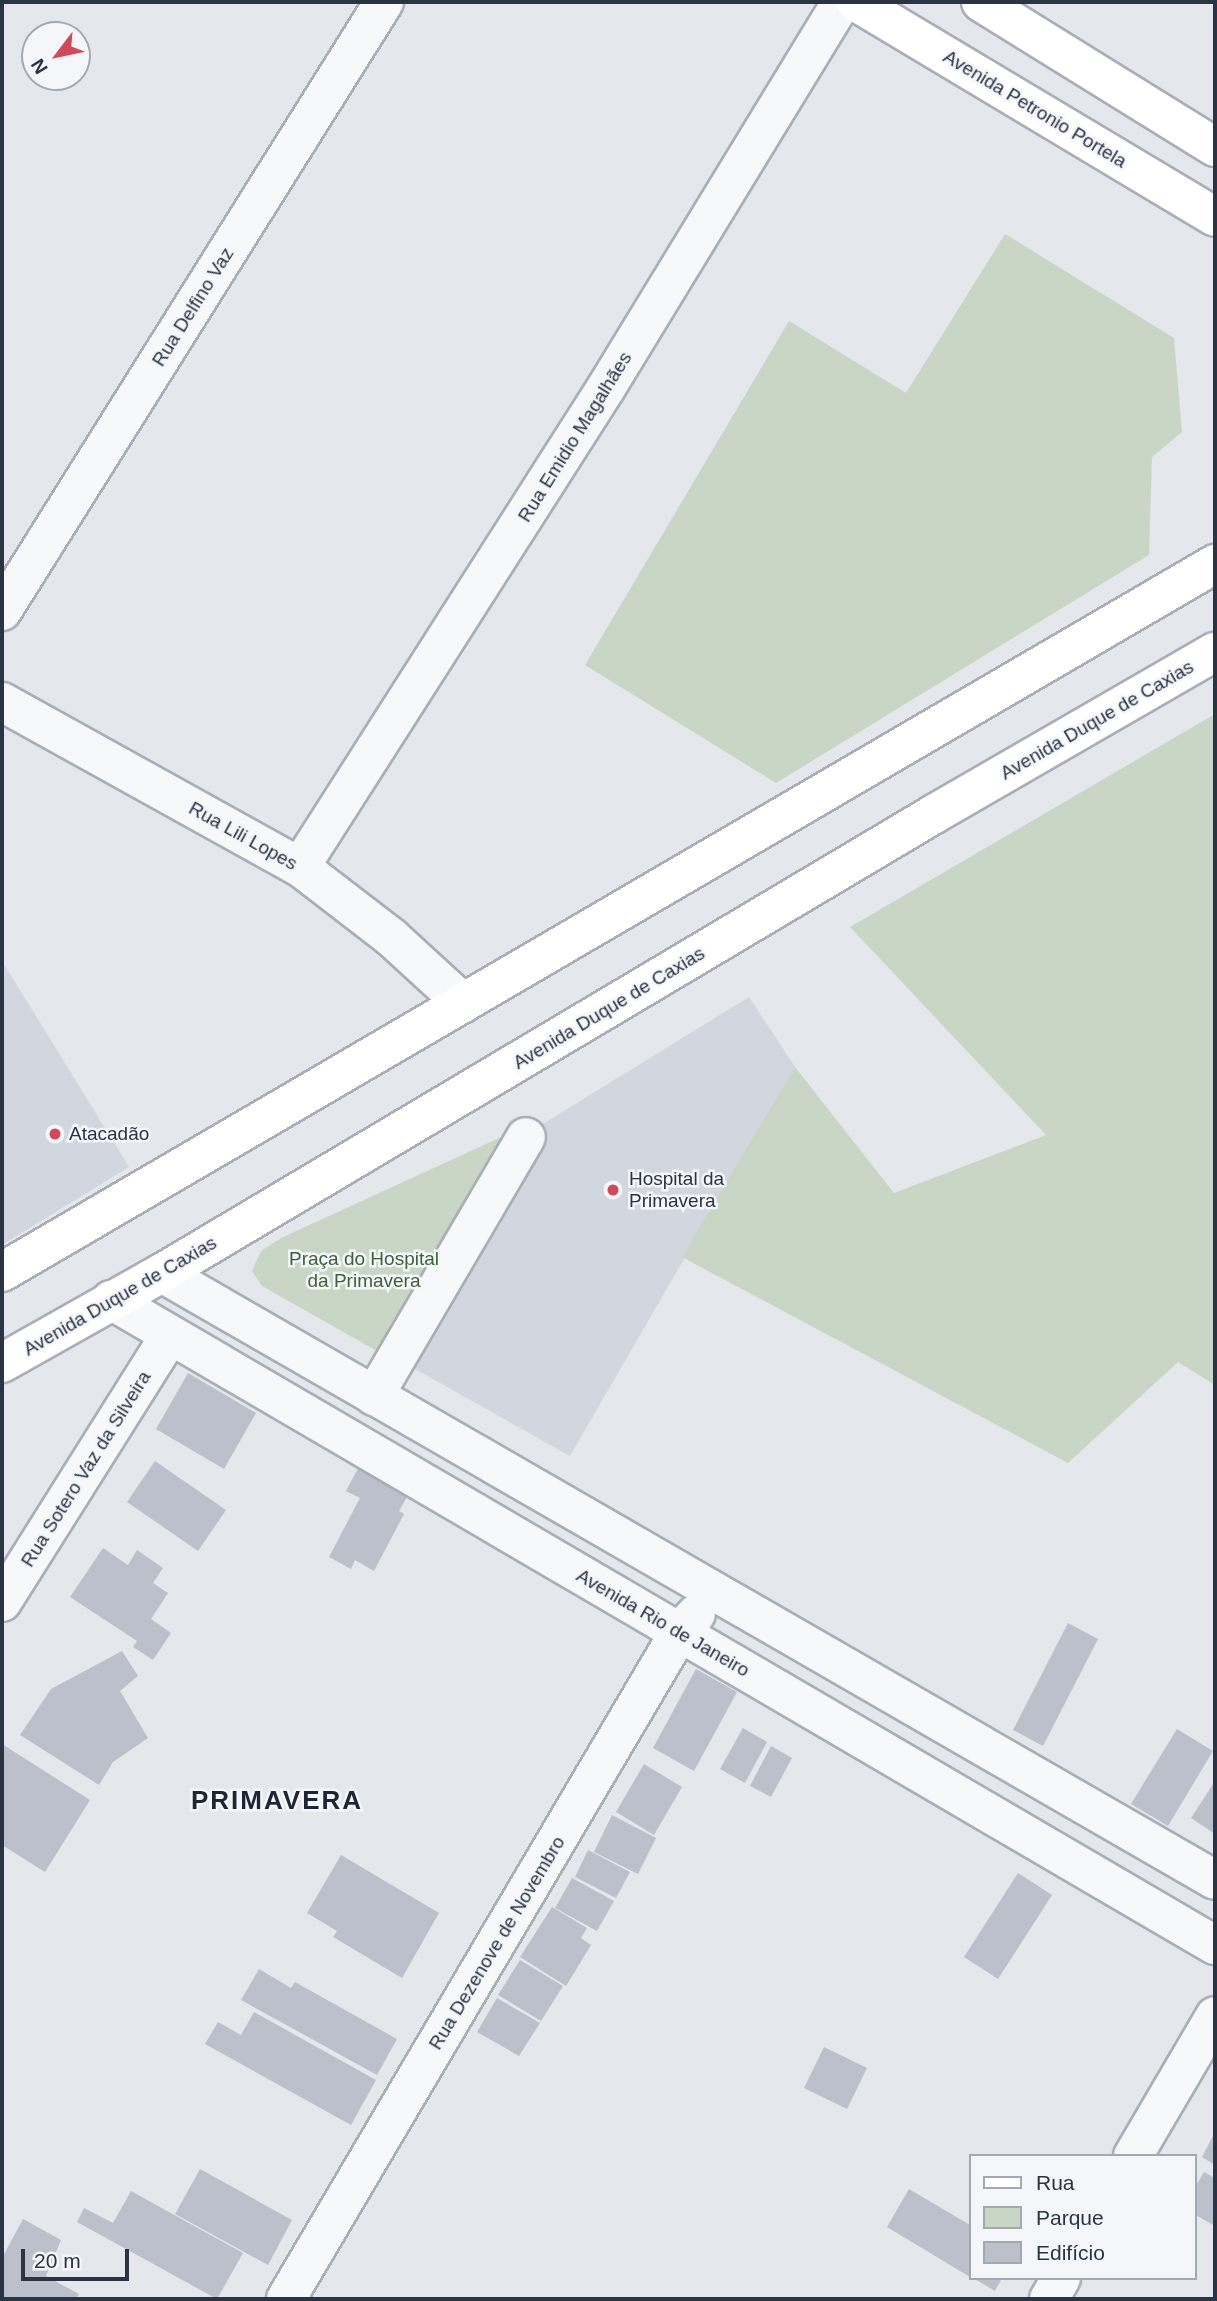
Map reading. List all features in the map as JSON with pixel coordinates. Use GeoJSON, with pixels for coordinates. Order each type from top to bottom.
{"type":"FeatureCollection","features":[{"type":"Feature","properties":{"kind":"main road","name":"Avenida Petronio Portela"},"geometry":{"type":"LineString","coordinates":[[856,2],[1215,217]]}},
{"type":"Feature","properties":{"kind":"main road"},"geometry":{"type":"LineString","coordinates":[[981,2],[1215,147]]}},
{"type":"Feature","properties":{"kind":"main road"},"geometry":{"type":"LineString","coordinates":[[2,1272],[1215,564]]}},
{"type":"Feature","properties":{"kind":"main road","name":"Avenida Duque de Caxias"},"geometry":{"type":"LineString","coordinates":[[2,1363],[162,1273],[934,814],[1215,652]]}},
{"type":"Feature","properties":{"kind":"street","name":"Rua Delfino Vaz"},"geometry":{"type":"LineString","coordinates":[[2,611],[384,2]]}},
{"type":"Feature","properties":{"kind":"street","name":"Rua Emidio Magalhães"},"geometry":{"type":"LineString","coordinates":[[300,867],[606,388],[842,2]]}},
{"type":"Feature","properties":{"kind":"street","name":"Rua Lili Lopes"},"geometry":{"type":"LineString","coordinates":[[2,702],[300,867],[391,937],[463,1003]]}},
{"type":"Feature","properties":{"kind":"street"},"geometry":{"type":"LineString","coordinates":[[374,1396],[526,1137]]}},
{"type":"Feature","properties":{"kind":"street"},"geometry":{"type":"LineString","coordinates":[[162,1273],[1215,1880]]}},
{"type":"Feature","properties":{"kind":"street","name":"Avenida Rio de Janeiro"},"geometry":{"type":"LineString","coordinates":[[111,1300],[1215,1945]]}},
{"type":"Feature","properties":{"kind":"street","name":"Rua Sotero Vaz da Silveira"},"geometry":{"type":"LineString","coordinates":[[2,1602],[170,1335]]}},
{"type":"Feature","properties":{"kind":"street","name":"Rua Dezenove de Novembro"},"geometry":{"type":"LineString","coordinates":[[286,2299],[679,1633],[716,1592]]}},
{"type":"Feature","properties":{"kind":"street"},"geometry":{"type":"LineString","coordinates":[[1134,2154],[1215,2016]]}},
{"type":"Feature","properties":{"kind":"street"},"geometry":{"type":"LineString","coordinates":[[1049,2299],[1060,2280]]}},
{"type":"Feature","properties":{"kind":"shaded area","name":"Atacadão"},"geometry":{"type":"Polygon","coordinates":[[[2,961],[129,1167],[2,1245],[2,961]]]}},
{"type":"Feature","properties":{"kind":"shaded area","name":"Hospital da Primavera"},"geometry":{"type":"Polygon","coordinates":[[[749,997],[795,1067],[570,1456],[410,1366],[538,1127],[749,997]]]}},
{"type":"Feature","properties":{"kind":"green space"},"geometry":{"type":"Polygon","coordinates":[[[1005,234],[1174,338],[1182,432],[1152,457],[1149,555],[776,783],[585,665],[789,321],[906,393],[1005,234]]]}},
{"type":"Feature","properties":{"kind":"green space"},"geometry":{"type":"Polygon","coordinates":[[[1215,714],[1215,1385],[1178,1362],[1068,1463],[682,1257],[795,1067],[894,1193],[1046,1135],[850,927],[1215,714]]]}},
{"type":"Feature","properties":{"kind":"green space","name":"Praça do Hospital da Primavera"},"geometry":{"type":"Polygon","coordinates":[[[525,1126],[384,1355],[262,1286],[252,1271],[261,1251],[281,1238],[525,1126]]]}},
{"type":"Feature","properties":{"kind":"building"},"geometry":{"type":"Polygon","coordinates":[[[188,1373],[256,1413],[224,1469],[156,1429],[188,1373]]]}},
{"type":"Feature","properties":{"kind":"building"},"geometry":{"type":"Polygon","coordinates":[[[155,1461],[226,1510],[198,1551],[127,1502],[155,1461]]]}},
{"type":"Feature","properties":{"kind":"building"},"geometry":{"type":"Polygon","coordinates":[[[362,1461],[412,1488],[399,1511],[404,1514],[374,1571],[355,1560],[351,1569],[329,1557],[360,1498],[346,1491],[362,1461]]]}},
{"type":"Feature","properties":{"kind":"building"},"geometry":{"type":"Polygon","coordinates":[[[103,1548],[128,1565],[137,1550],[163,1568],[153,1583],[168,1593],[151,1619],[171,1633],[153,1660],[133,1647],[137,1641],[70,1597],[103,1548]]]}},
{"type":"Feature","properties":{"kind":"building"},"geometry":{"type":"Polygon","coordinates":[[[1068,1623],[1098,1639],[1043,1746],[1013,1730],[1068,1623]]]}},
{"type":"Feature","properties":{"kind":"building"},"geometry":{"type":"Polygon","coordinates":[[[122,1651],[138,1676],[120,1691],[148,1738],[113,1762],[99,1785],[20,1735],[51,1689],[122,1651]]]}},
{"type":"Feature","properties":{"kind":"building"},"geometry":{"type":"Polygon","coordinates":[[[696,1669],[737,1692],[694,1771],[653,1748],[696,1669]]]}},
{"type":"Feature","properties":{"kind":"building"},"geometry":{"type":"Polygon","coordinates":[[[743,1728],[767,1742],[745,1783],[720,1769],[743,1728]]]}},
{"type":"Feature","properties":{"kind":"building"},"geometry":{"type":"Polygon","coordinates":[[[1177,1729],[1213,1751],[1168,1826],[1131,1804],[1177,1729]]]}},
{"type":"Feature","properties":{"kind":"building"},"geometry":{"type":"Polygon","coordinates":[[[2,1744],[90,1800],[45,1872],[2,1845],[2,1744]]]}},
{"type":"Feature","properties":{"kind":"building"},"geometry":{"type":"Polygon","coordinates":[[[771,1746],[792,1758],[771,1797],[750,1786],[771,1746]]]}},
{"type":"Feature","properties":{"kind":"building"},"geometry":{"type":"Polygon","coordinates":[[[644,1764],[682,1787],[654,1835],[616,1812],[644,1764]]]}},
{"type":"Feature","properties":{"kind":"building"},"geometry":{"type":"Polygon","coordinates":[[[1215,1781],[1215,1834],[1191,1818],[1215,1781]]]}},
{"type":"Feature","properties":{"kind":"building"},"geometry":{"type":"Polygon","coordinates":[[[612,1815],[656,1838],[638,1874],[594,1852],[612,1815]]]}},
{"type":"Feature","properties":{"kind":"building"},"geometry":{"type":"Polygon","coordinates":[[[588,1850],[630,1872],[616,1898],[575,1877],[588,1850]]]}},
{"type":"Feature","properties":{"kind":"building"},"geometry":{"type":"Polygon","coordinates":[[[341,1855],[439,1913],[402,1978],[333,1937],[337,1931],[307,1913],[341,1855]]]}},
{"type":"Feature","properties":{"kind":"building"},"geometry":{"type":"Polygon","coordinates":[[[1018,1873],[1052,1895],[998,1979],[964,1957],[1018,1873]]]}},
{"type":"Feature","properties":{"kind":"building"},"geometry":{"type":"Polygon","coordinates":[[[572,1878],[614,1901],[597,1931],[555,1908],[572,1878]]]}},
{"type":"Feature","properties":{"kind":"building"},"geometry":{"type":"Polygon","coordinates":[[[552,1907],[587,1928],[581,1938],[591,1945],[566,1986],[520,1957],[552,1907]]]}},
{"type":"Feature","properties":{"kind":"building"},"geometry":{"type":"Polygon","coordinates":[[[520,1960],[563,1986],[541,2021],[498,1995],[520,1960]]]}},
{"type":"Feature","properties":{"kind":"building"},"geometry":{"type":"Polygon","coordinates":[[[259,1969],[291,1988],[295,1982],[397,2039],[377,2075],[241,2000],[259,1969]]]}},
{"type":"Feature","properties":{"kind":"building"},"geometry":{"type":"Polygon","coordinates":[[[497,1998],[540,2023],[519,2056],[477,2032],[497,1998]]]}},
{"type":"Feature","properties":{"kind":"building"},"geometry":{"type":"Polygon","coordinates":[[[254,2012],[376,2080],[351,2125],[205,2044],[218,2022],[241,2035],[254,2012]]]}},
{"type":"Feature","properties":{"kind":"building"},"geometry":{"type":"Polygon","coordinates":[[[824,2047],[867,2068],[847,2109],[804,2088],[824,2047]]]}},
{"type":"Feature","properties":{"kind":"building"},"geometry":{"type":"Polygon","coordinates":[[[1215,2132],[1215,2165],[1202,2157],[1215,2132]]]}},
{"type":"Feature","properties":{"kind":"building"},"geometry":{"type":"Polygon","coordinates":[[[200,2169],[292,2220],[268,2265],[175,2214],[200,2169]]]}},
{"type":"Feature","properties":{"kind":"building"},"geometry":{"type":"Polygon","coordinates":[[[1204,2172],[1215,2178],[1215,2226],[1196,2215],[1196,2186],[1204,2172]]]}},
{"type":"Feature","properties":{"kind":"building"},"geometry":{"type":"Polygon","coordinates":[[[909,2189],[968,2224],[968,2276],[887,2227],[909,2189]]]}},
{"type":"Feature","properties":{"kind":"building"},"geometry":{"type":"Polygon","coordinates":[[[131,2191],[243,2253],[217,2299],[77,2222],[84,2208],[113,2223],[131,2191]]]}},
{"type":"Feature","properties":{"kind":"building"},"geometry":{"type":"Polygon","coordinates":[[[23,2219],[61,2240],[46,2276],[79,2294],[76,2299],[2,2299],[2,2258],[23,2219]]]}},
{"type":"Feature","properties":{"kind":"building"},"geometry":{"type":"Polygon","coordinates":[[[976,2280],[1001,2280],[995,2291],[976,2280]]]}},
{"type":"Feature","properties":{"kind":"place","name":"Atacadão"},"geometry":{"type":"Point","coordinates":[55,1134]}},
{"type":"Feature","properties":{"kind":"place","name":"Hospital da Primavera"},"geometry":{"type":"Point","coordinates":[613,1190]}},
{"type":"Feature","properties":{"kind":"district","name":"PRIMAVERA"},"geometry":{"type":"Point","coordinates":[277,1801]}}]}
